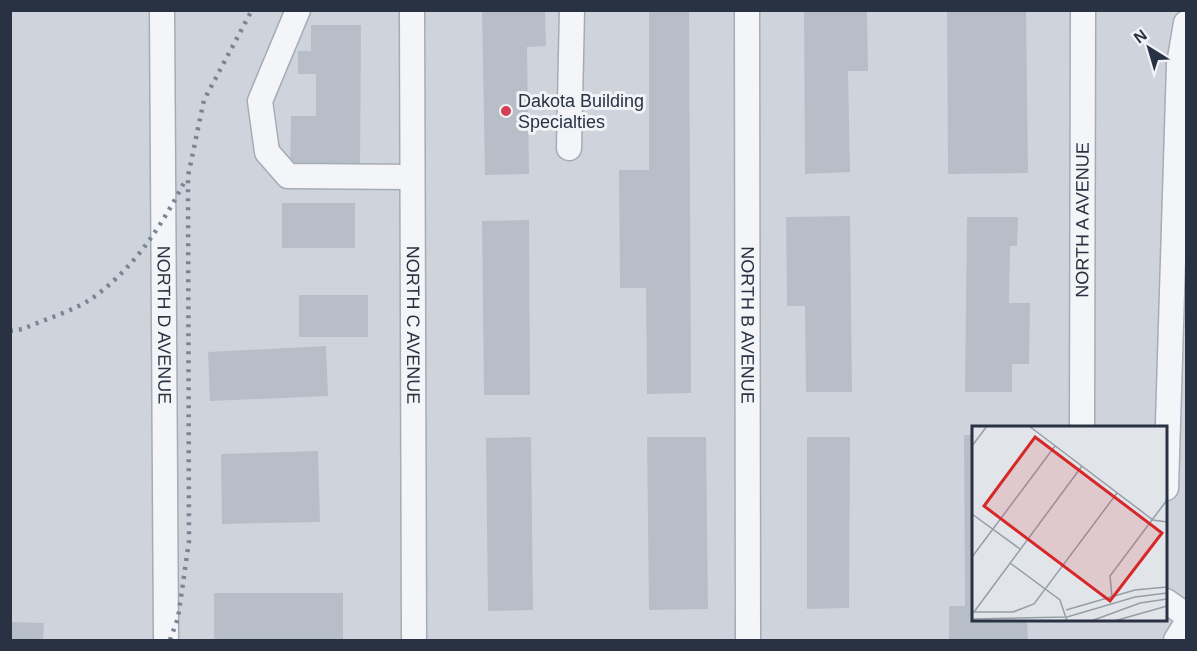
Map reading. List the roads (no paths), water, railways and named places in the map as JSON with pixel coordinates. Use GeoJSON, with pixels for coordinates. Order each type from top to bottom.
{"type":"FeatureCollection","features":[{"type":"Feature","properties":{"kind":"street","name":"NORTH D AVENUE"},"geometry":{"type":"LineString","coordinates":[[162,10],[166,640]]}},
{"type":"Feature","properties":{"kind":"street"},"geometry":{"type":"LineString","coordinates":[[298,10],[260,101],[267,152],[288,176],[412,177]]}},
{"type":"Feature","properties":{"kind":"street","name":"NORTH C AVENUE"},"geometry":{"type":"LineString","coordinates":[[412,10],[414,640]]}},
{"type":"Feature","properties":{"kind":"street"},"geometry":{"type":"LineString","coordinates":[[569,148],[572,10]]}},
{"type":"Feature","properties":{"kind":"street","name":"NORTH B AVENUE"},"geometry":{"type":"LineString","coordinates":[[747,10],[747,640]]}},
{"type":"Feature","properties":{"kind":"street","name":"NORTH A AVENUE"},"geometry":{"type":"LineString","coordinates":[[1082,426],[1083,10]]}},
{"type":"Feature","properties":{"kind":"street"},"geometry":{"type":"LineString","coordinates":[[1167,455],[1179,64],[1186,23]]}},
{"type":"Feature","properties":{"kind":"street"},"geometry":{"type":"LineString","coordinates":[[1167,602],[1186,615]]}},
{"type":"Feature","properties":{"kind":"street"},"geometry":{"type":"LineString","coordinates":[[1176,640],[1186,624]]}},
{"type":"Feature","properties":{"kind":"railway"},"geometry":{"type":"LineString","coordinates":[[170,640],[178,618],[189,541],[188,176],[204,100],[252,10]]}},
{"type":"Feature","properties":{"kind":"railway"},"geometry":{"type":"LineString","coordinates":[[10,331],[23,329],[78,306],[109,285],[147,244],[186,179]]}},
{"type":"Feature","properties":{"kind":"place","name":"Dakota Building Specialties"},"geometry":{"type":"Point","coordinates":[506,111]}}]}
